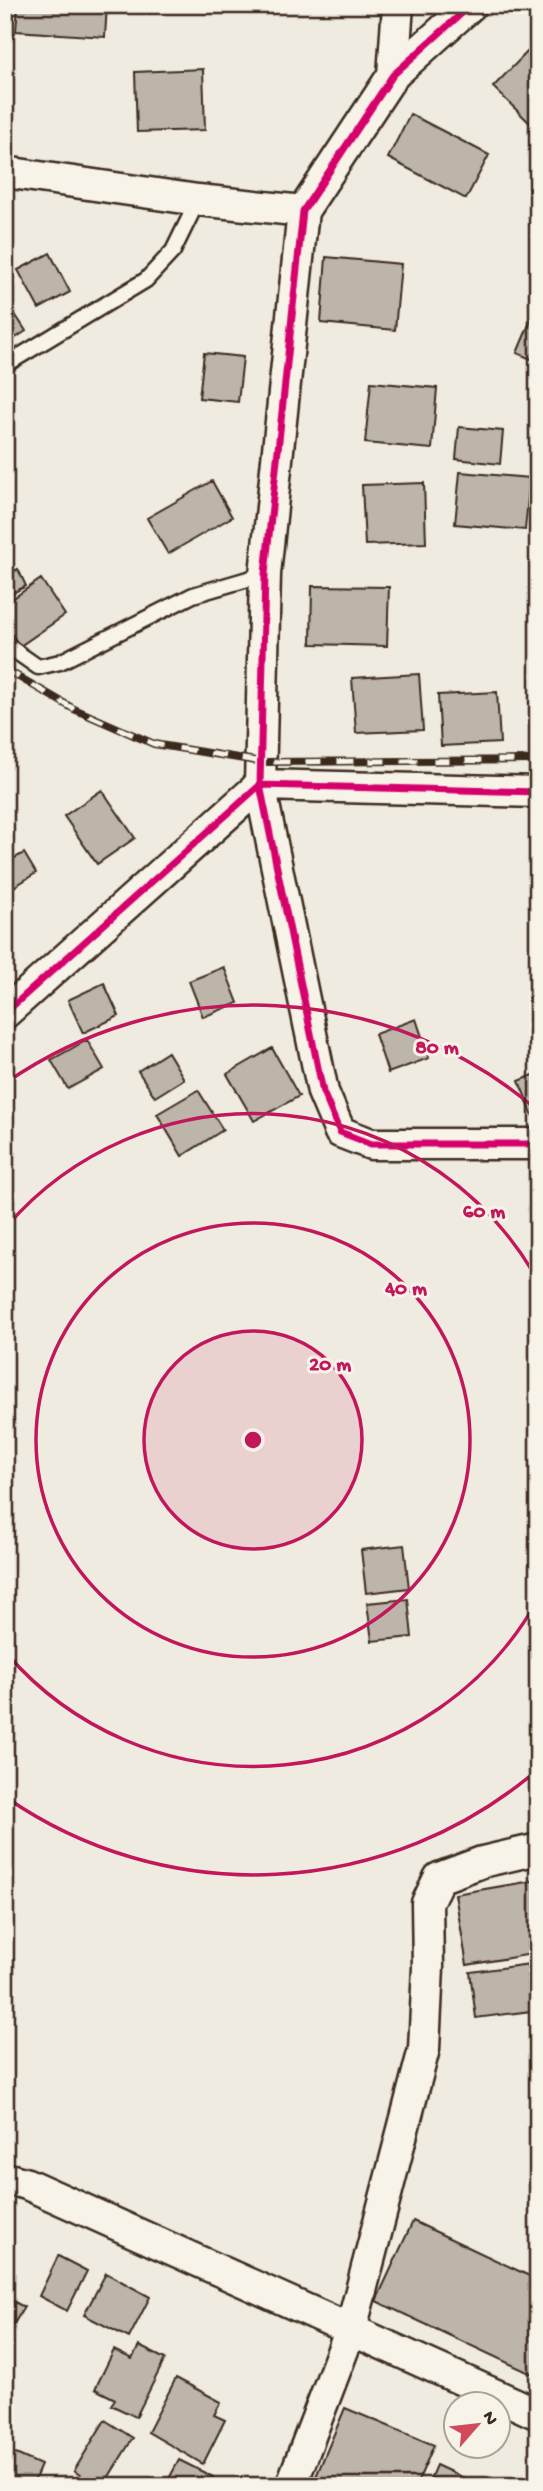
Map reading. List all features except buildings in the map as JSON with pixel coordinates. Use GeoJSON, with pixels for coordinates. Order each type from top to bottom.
{"type":"FeatureCollection","features":[{"type":"Feature","properties":{"kind":"street"},"geometry":{"type":"LineString","coordinates":[[393,75],[398,5]]}},
{"type":"Feature","properties":{"kind":"street"},"geometry":{"type":"LineString","coordinates":[[471,5],[393,75],[303,211],[265,574],[260,785],[323,1092],[340,1132],[371,1144],[538,1144]]}},
{"type":"Feature","properties":{"kind":"street"},"geometry":{"type":"LineString","coordinates":[[5,172],[198,200],[303,211]]}},
{"type":"Feature","properties":{"kind":"street"},"geometry":{"type":"LineString","coordinates":[[5,1013],[260,785],[538,792]]}},
{"type":"Feature","properties":{"kind":"street"},"geometry":{"type":"LineString","coordinates":[[291,2486],[351,2329],[424,2049],[428,1967],[427,1903],[439,1878],[482,1862],[538,1849]]}},
{"type":"Feature","properties":{"kind":"street"},"geometry":{"type":"LineString","coordinates":[[5,2178],[27,2184],[538,2414]]}},
{"type":"Feature","properties":{"kind":"lane"},"geometry":{"type":"LineString","coordinates":[[5,365],[145,280],[173,251],[198,200]]}},
{"type":"Feature","properties":{"kind":"lane"},"geometry":{"type":"LineString","coordinates":[[5,644],[38,667],[60,662],[192,596],[265,574]]}},
{"type":"Feature","properties":{"kind":"railway"},"geometry":{"type":"LineString","coordinates":[[5,669],[74,709],[154,744],[262,762],[538,760]]}},
{"type":"Feature","properties":{"kind":"cycle path"},"geometry":{"type":"LineString","coordinates":[[5,1013],[260,785],[265,574],[303,211],[393,75],[471,5]]}},
{"type":"Feature","properties":{"kind":"cycle path"},"geometry":{"type":"LineString","coordinates":[[538,792],[260,785],[323,1092],[340,1132],[371,1144],[538,1144]]}}]}
